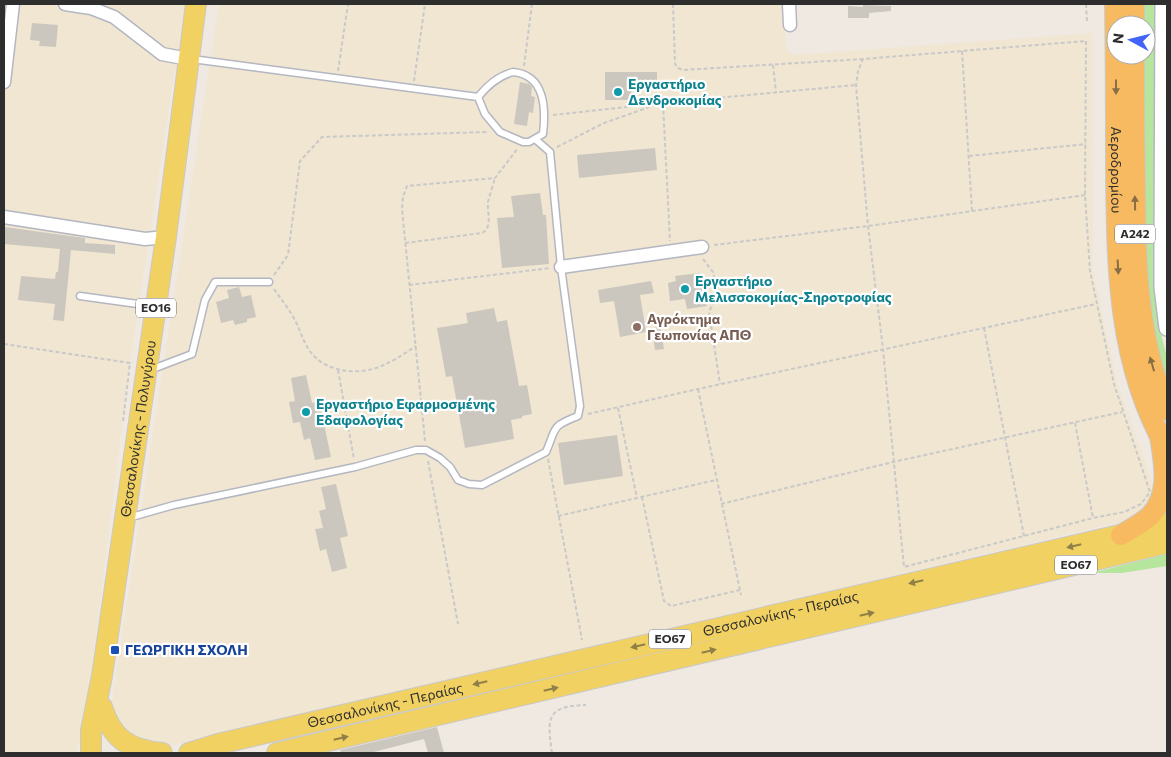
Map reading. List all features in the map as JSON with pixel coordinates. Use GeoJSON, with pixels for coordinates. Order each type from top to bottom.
{"type":"FeatureCollection","features":[{"type":"Feature","properties":{"kind":"highway","name":"Αεροδρομίου"},"geometry":{"type":"LineString","coordinates":[[1115,4],[1116,231],[1119,282],[1126,334],[1132,360],[1140,387],[1164,443],[1166,480],[1160,504],[1150,515],[1122,535]]}},
{"type":"Feature","properties":{"kind":"highway","name":"Αεροδρομίου"},"geometry":{"type":"LineString","coordinates":[[1134,65],[1134,205],[1137,281],[1144,332],[1167,410]]}},
{"type":"Feature","properties":{"kind":"main road","name":"Θεσσαλονίκης - Πολυγύρου"},"geometry":{"type":"LineString","coordinates":[[91,753],[91,731],[98,710],[125,518],[138,367],[156,307],[196,4]]}},
{"type":"Feature","properties":{"kind":"main road","name":"Θεσσαλονίκης - Περαίας"},"geometry":{"type":"LineString","coordinates":[[189,753],[218,744],[1167,524]]}},
{"type":"Feature","properties":{"kind":"main road","name":"Θεσσαλονίκης - Περαίας"},"geometry":{"type":"LineString","coordinates":[[277,753],[1164,545]]}},
{"type":"Feature","properties":{"kind":"main road","name":"Θεσσαλονίκης - Πολυγύρου"},"geometry":{"type":"LineString","coordinates":[[98,710],[105,753]]}},
{"type":"Feature","properties":{"kind":"main road","name":"ΕΟ16"},"geometry":{"type":"LineString","coordinates":[[82,753],[98,710]]}},
{"type":"Feature","properties":{"kind":"main road"},"geometry":{"type":"LineString","coordinates":[[98,710],[114,734],[122,741],[144,751],[162,753]]}},
{"type":"Feature","properties":{"kind":"street"},"geometry":{"type":"LineString","coordinates":[[4,77],[13,4]]}},
{"type":"Feature","properties":{"kind":"street"},"geometry":{"type":"LineString","coordinates":[[65,4],[104,8],[162,54],[188,59]]}},
{"type":"Feature","properties":{"kind":"street"},"geometry":{"type":"LineString","coordinates":[[789,4],[790,25]]}},
{"type":"Feature","properties":{"kind":"street"},"geometry":{"type":"LineString","coordinates":[[1163,4],[1165,53],[1162,288],[1167,328]]}},
{"type":"Feature","properties":{"kind":"street"},"geometry":{"type":"LineString","coordinates":[[4,217],[145,239],[166,237]]}},
{"type":"Feature","properties":{"kind":"street"},"geometry":{"type":"LineString","coordinates":[[561,267],[702,246]]}},
{"type":"Feature","properties":{"kind":"lane"},"geometry":{"type":"LineString","coordinates":[[188,59],[478,97]]}},
{"type":"Feature","properties":{"kind":"lane"},"geometry":{"type":"LineString","coordinates":[[513,72],[523,73],[531,78],[541,93],[544,116],[543,134],[530,142],[523,142],[500,132],[485,114],[478,97],[491,82],[513,72]]}},
{"type":"Feature","properties":{"kind":"lane"},"geometry":{"type":"LineString","coordinates":[[125,518],[174,504],[355,466],[416,450],[426,450],[440,458],[450,467],[458,480],[468,484],[482,485],[546,452],[553,431],[562,422],[578,416],[580,406],[561,267],[550,152],[535,139]]}},
{"type":"Feature","properties":{"kind":"lane"},"geometry":{"type":"LineString","coordinates":[[138,367],[192,354],[204,300],[215,282],[269,282]]}},
{"type":"Feature","properties":{"kind":"lane"},"geometry":{"type":"LineString","coordinates":[[80,296],[156,307]]}},
{"type":"Feature","properties":{"kind":"path"},"geometry":{"type":"LineString","coordinates":[[337,79],[348,4]]}},
{"type":"Feature","properties":{"kind":"path"},"geometry":{"type":"LineString","coordinates":[[414,88],[425,4]]}},
{"type":"Feature","properties":{"kind":"path"},"geometry":{"type":"LineString","coordinates":[[523,73],[532,4]]}},
{"type":"Feature","properties":{"kind":"path"},"geometry":{"type":"LineString","coordinates":[[673,4],[675,64],[678,68],[684,70],[863,59],[1086,41],[1086,195],[1090,271],[1114,384],[1150,492],[1141,504],[1124,512],[1093,518],[904,567],[883,349],[868,226],[856,85],[858,71],[863,59]]}},
{"type":"Feature","properties":{"kind":"path"},"geometry":{"type":"LineString","coordinates":[[1086,4],[1087,21]]}},
{"type":"Feature","properties":{"kind":"path"},"geometry":{"type":"LineString","coordinates":[[962,51],[972,211]]}},
{"type":"Feature","properties":{"kind":"path"},"geometry":{"type":"LineString","coordinates":[[773,64],[776,92]]}},
{"type":"Feature","properties":{"kind":"path"},"geometry":{"type":"LineString","coordinates":[[544,116],[856,85]]}},
{"type":"Feature","properties":{"kind":"path"},"geometry":{"type":"LineString","coordinates":[[550,152],[604,122],[663,103]]}},
{"type":"Feature","properties":{"kind":"path"},"geometry":{"type":"LineString","coordinates":[[663,103],[671,251]]}},
{"type":"Feature","properties":{"kind":"path"},"geometry":{"type":"LineString","coordinates":[[416,346],[400,357],[378,368],[359,370],[338,370],[320,363],[309,350],[293,315],[269,282],[288,255],[300,161],[322,137],[500,132]]}},
{"type":"Feature","properties":{"kind":"path"},"geometry":{"type":"LineString","coordinates":[[405,243],[486,231],[489,226],[488,202],[496,178],[523,142]]}},
{"type":"Feature","properties":{"kind":"path"},"geometry":{"type":"LineString","coordinates":[[969,156],[1086,144]]}},
{"type":"Feature","properties":{"kind":"path"},"geometry":{"type":"LineString","coordinates":[[458,624],[426,450],[405,243],[402,209],[403,197],[407,186],[496,178]]}},
{"type":"Feature","properties":{"kind":"path"},"geometry":{"type":"LineString","coordinates":[[720,384],[708,312],[714,301],[716,286],[713,272],[704,262],[702,246],[868,226],[1086,195]]}},
{"type":"Feature","properties":{"kind":"path"},"geometry":{"type":"LineString","coordinates":[[410,285],[561,267]]}},
{"type":"Feature","properties":{"kind":"path"},"geometry":{"type":"LineString","coordinates":[[578,416],[1097,304]]}},
{"type":"Feature","properties":{"kind":"path"},"geometry":{"type":"LineString","coordinates":[[984,328],[1024,536]]}},
{"type":"Feature","properties":{"kind":"path"},"geometry":{"type":"LineString","coordinates":[[4,348],[4,344],[138,367]]}},
{"type":"Feature","properties":{"kind":"path"},"geometry":{"type":"LineString","coordinates":[[338,370],[355,466]]}},
{"type":"Feature","properties":{"kind":"path"},"geometry":{"type":"LineString","coordinates":[[698,389],[741,595]]}},
{"type":"Feature","properties":{"kind":"path"},"geometry":{"type":"LineString","coordinates":[[618,408],[637,498]]}},
{"type":"Feature","properties":{"kind":"path"},"geometry":{"type":"LineString","coordinates":[[721,504],[893,462],[1122,412]]}},
{"type":"Feature","properties":{"kind":"path"},"geometry":{"type":"LineString","coordinates":[[1074,423],[1093,518]]}},
{"type":"Feature","properties":{"kind":"path"},"geometry":{"type":"LineString","coordinates":[[546,452],[582,640]]}},
{"type":"Feature","properties":{"kind":"path"},"geometry":{"type":"LineString","coordinates":[[558,516],[716,480]]}},
{"type":"Feature","properties":{"kind":"path"},"geometry":{"type":"LineString","coordinates":[[642,497],[664,601],[667,604],[671,606],[740,590]]}},
{"type":"Feature","properties":{"kind":"path"},"geometry":{"type":"LineString","coordinates":[[552,753],[549,728],[550,719],[555,712],[564,706],[586,705]]}},
{"type":"Feature","properties":{"kind":"shaded area"},"geometry":{"type":"Polygon","coordinates":[[[4,4],[185,4],[130,363],[85,721],[76,753],[4,753],[4,4]]]}},
{"type":"Feature","properties":{"kind":"shaded area","name":"Αγρόκτημα Γεωπονίας ΑΠΘ"},"geometry":{"type":"Polygon","coordinates":[[[219,4],[783,4],[786,48],[789,53],[796,55],[1092,33],[1093,271],[1117,383],[1155,489],[1145,507],[1132,519],[167,747],[151,748],[120,730],[111,707],[219,4]]]}},
{"type":"Feature","properties":{"kind":"green space"},"geometry":{"type":"Polygon","coordinates":[[[1141,4],[1157,4],[1157,277],[1162,338],[1167,357],[1167,384],[1156,341],[1145,272],[1141,65],[1156,65],[1156,15],[1141,15],[1141,4]]]}},
{"type":"Feature","properties":{"kind":"green space"},"geometry":{"type":"Polygon","coordinates":[[[1167,554],[1167,566],[1122,573],[1091,573],[1167,554]]]}},
{"type":"Feature","properties":{"kind":"building"},"geometry":{"type":"Polygon","coordinates":[[[863,5],[891,6],[891,11],[869,13],[869,18],[848,18],[848,6],[863,7],[863,5]]]}},
{"type":"Feature","properties":{"kind":"building"},"geometry":{"type":"Polygon","coordinates":[[[32,23],[58,25],[56,47],[39,46],[40,41],[30,40],[32,23]]]}},
{"type":"Feature","properties":{"kind":"building","name":"Εργαστήριο Δενδροκομίας"},"geometry":{"type":"Polygon","coordinates":[[[605,72],[657,72],[657,84],[631,84],[632,100],[605,100],[605,72]]]}},
{"type":"Feature","properties":{"kind":"building"},"geometry":{"type":"Polygon","coordinates":[[[520,82],[529,84],[532,87],[531,96],[535,97],[533,113],[529,112],[527,126],[514,124],[520,82]]]}},
{"type":"Feature","properties":{"kind":"building"},"geometry":{"type":"Polygon","coordinates":[[[655,148],[657,170],[579,178],[577,155],[655,148]]]}},
{"type":"Feature","properties":{"kind":"building"},"geometry":{"type":"Polygon","coordinates":[[[540,193],[543,215],[546,215],[549,264],[502,268],[497,218],[514,217],[511,196],[540,193]]]}},
{"type":"Feature","properties":{"kind":"building"},"geometry":{"type":"Polygon","coordinates":[[[4,227],[85,238],[85,243],[115,245],[115,254],[71,250],[64,321],[53,320],[55,304],[18,300],[21,276],[55,279],[56,272],[58,272],[60,249],[4,244],[4,227]]]}},
{"type":"Feature","properties":{"kind":"building","name":"Εργαστήριο Μελισσοκομίας-Σηροτροφίας"},"geometry":{"type":"Polygon","coordinates":[[[700,273],[703,296],[705,296],[707,306],[687,309],[685,299],[670,301],[668,283],[676,281],[675,276],[700,273]]]}},
{"type":"Feature","properties":{"kind":"building"},"geometry":{"type":"Polygon","coordinates":[[[651,281],[654,293],[640,295],[646,332],[620,337],[614,301],[600,303],[598,290],[651,281]]]}},
{"type":"Feature","properties":{"kind":"building"},"geometry":{"type":"Polygon","coordinates":[[[239,287],[242,297],[251,295],[256,317],[235,325],[233,320],[221,323],[216,302],[229,298],[227,290],[239,287]]]}},
{"type":"Feature","properties":{"kind":"building"},"geometry":{"type":"Polygon","coordinates":[[[494,308],[497,322],[507,320],[519,386],[527,385],[532,414],[511,420],[514,439],[465,448],[452,376],[446,377],[437,328],[468,323],[466,313],[494,308]]]}},
{"type":"Feature","properties":{"kind":"building"},"geometry":{"type":"Polygon","coordinates":[[[660,327],[664,349],[655,350],[652,328],[660,327]]]}},
{"type":"Feature","properties":{"kind":"building","name":"Εργαστήριο Εφαρμοσμένης Εδαφολογίας"},"geometry":{"type":"Polygon","coordinates":[[[306,375],[312,403],[319,401],[331,457],[315,460],[310,438],[304,440],[300,422],[293,423],[289,402],[295,401],[291,378],[306,375]]]}},
{"type":"Feature","properties":{"kind":"building"},"geometry":{"type":"Polygon","coordinates":[[[617,435],[623,476],[564,485],[558,443],[617,435]]]}},
{"type":"Feature","properties":{"kind":"building"},"geometry":{"type":"Polygon","coordinates":[[[336,484],[348,536],[340,538],[347,568],[332,572],[326,549],[320,551],[315,529],[323,528],[319,511],[326,509],[321,487],[336,484]]]}},
{"type":"Feature","properties":{"kind":"building"},"geometry":{"type":"Polygon","coordinates":[[[437,727],[444,753],[428,753],[424,739],[370,753],[341,753],[340,750],[437,727]]]}},
{"type":"Feature","properties":{"kind":"place","name":"Εργαστήριο Δενδροκομίας"},"geometry":{"type":"Point","coordinates":[618,92]}},
{"type":"Feature","properties":{"kind":"place","name":"Εργαστήριο Μελισσοκομίας-Σηροτροφίας"},"geometry":{"type":"Point","coordinates":[685,289]}},
{"type":"Feature","properties":{"kind":"place","name":"Αγρόκτημα Γεωπονίας ΑΠΘ"},"geometry":{"type":"Point","coordinates":[637,327]}},
{"type":"Feature","properties":{"kind":"place","name":"Εργαστήριο Εφαρμοσμένης Εδαφολογίας"},"geometry":{"type":"Point","coordinates":[306,412]}},
{"type":"Feature","properties":{"kind":"place","name":"ΓΕΩΡΓΙΚΗ ΣΧΟΛΗ"},"geometry":{"type":"Point","coordinates":[115,650]}}]}
